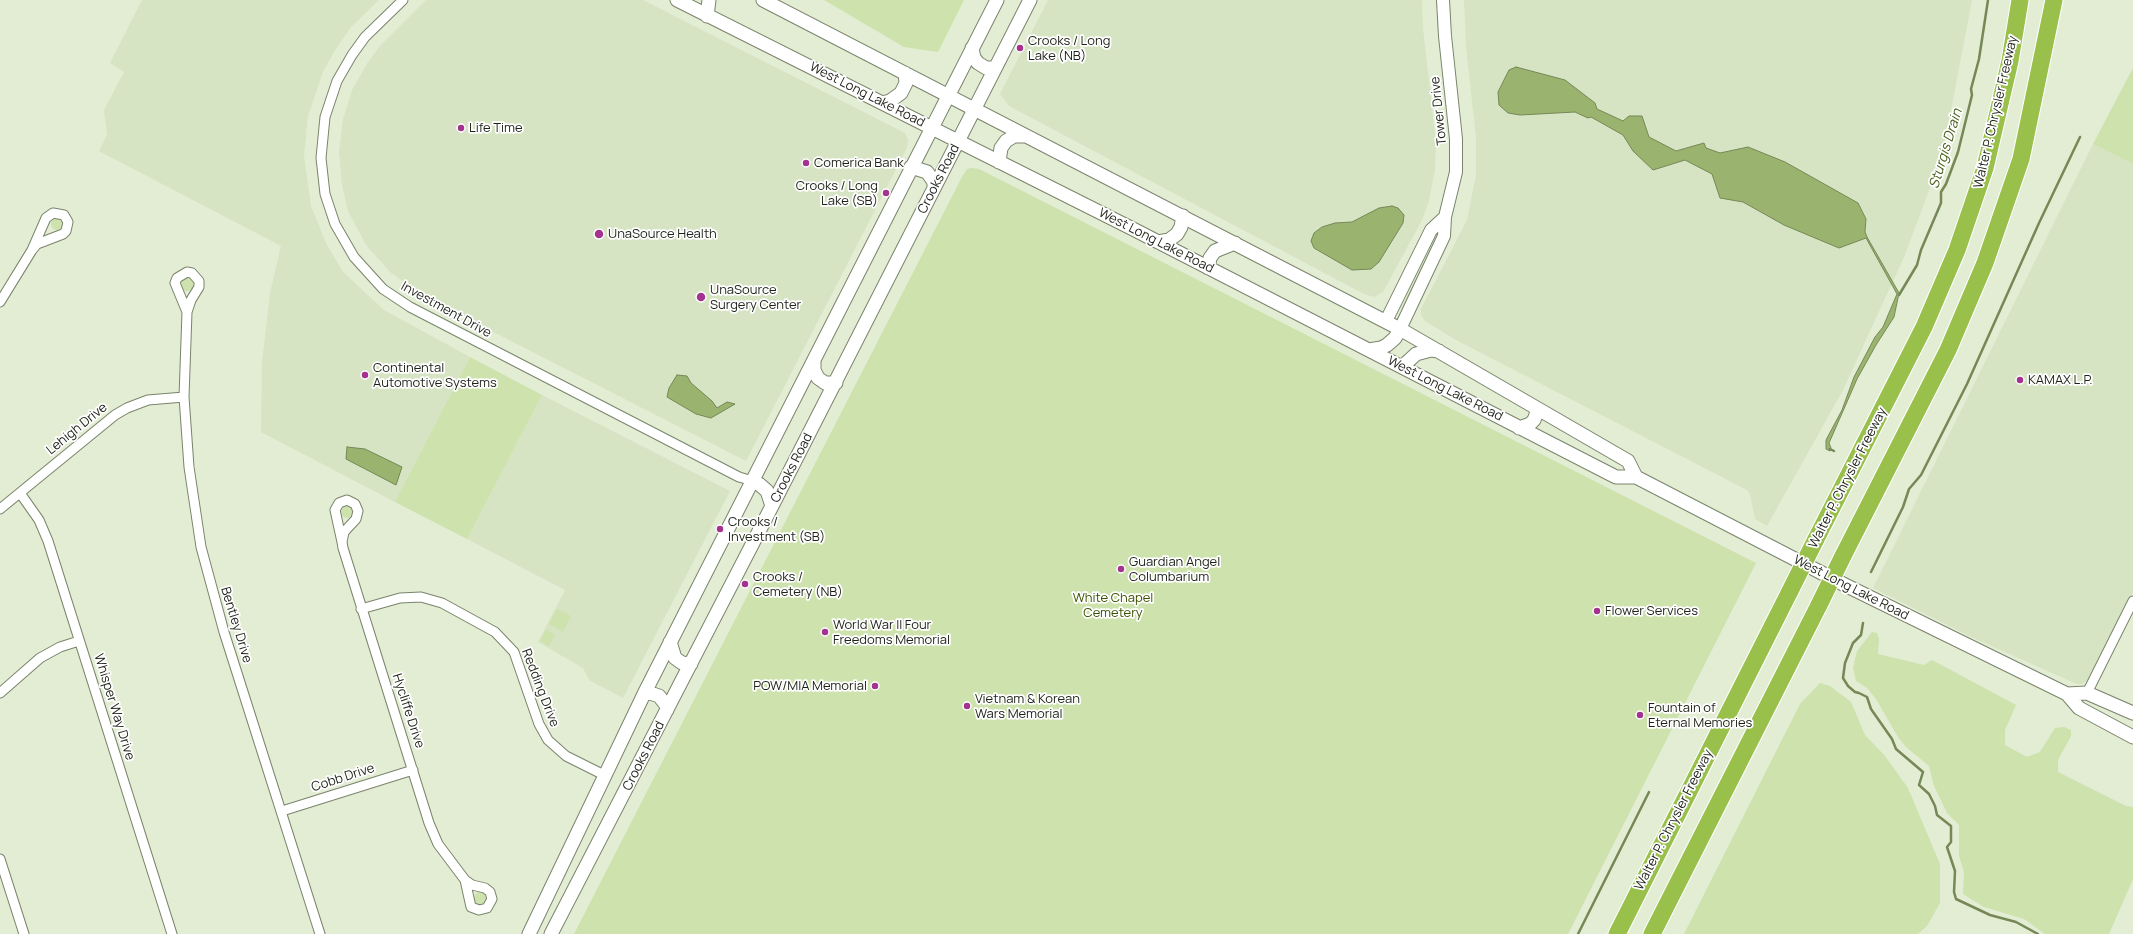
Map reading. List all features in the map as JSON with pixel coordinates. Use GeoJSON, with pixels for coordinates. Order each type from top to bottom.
{"type":"FeatureCollection","features":[{"type":"Feature","properties":{"kind":"highway","name":"Walter P. Chrysler Freeway"},"geometry":{"type":"LineString","coordinates":[[1617,934],[1924,327],[1957,250],[1985,168],[2010,61],[2020,0]]}},
{"type":"Feature","properties":{"kind":"highway"},"geometry":{"type":"LineString","coordinates":[[1652,934],[1948,350],[1984,263],[2021,159],[2054,3]]}},
{"type":"Feature","properties":{"kind":"main road","name":"West Long Lake Road"},"geometry":{"type":"LineString","coordinates":[[677,0],[1158,242],[1616,477],[1636,477],[1851,588],[2067,694],[2079,708],[2133,737]]}},
{"type":"Feature","properties":{"kind":"main road"},"geometry":{"type":"LineString","coordinates":[[707,16],[709,0]]}},
{"type":"Feature","properties":{"kind":"main road","name":"West Long Lake Road"},"geometry":{"type":"LineString","coordinates":[[763,0],[1400,328],[1628,461],[1636,477]]}},
{"type":"Feature","properties":{"kind":"main road","name":"Crooks Road"},"geometry":{"type":"LineString","coordinates":[[529,934],[604,775],[670,642],[997,0]]}},
{"type":"Feature","properties":{"kind":"main road","name":"Crooks Road"},"geometry":{"type":"LineString","coordinates":[[551,934],[586,869],[836,383],[1030,0]]}},
{"type":"Feature","properties":{"kind":"main road"},"geometry":{"type":"LineString","coordinates":[[972,48],[974,58],[978,63],[986,68],[995,68]]}},
{"type":"Feature","properties":{"kind":"main road"},"geometry":{"type":"LineString","coordinates":[[882,103],[890,101],[901,93],[906,83],[905,73]]}},
{"type":"Feature","properties":{"kind":"main road"},"geometry":{"type":"LineString","coordinates":[[999,162],[1001,148],[1006,141],[1014,136],[1026,136]]}},
{"type":"Feature","properties":{"kind":"main road"},"geometry":{"type":"LineString","coordinates":[[911,167],[927,172],[934,182],[934,188]]}},
{"type":"Feature","properties":{"kind":"main road"},"geometry":{"type":"LineString","coordinates":[[1158,242],[1169,240],[1177,234],[1181,227],[1183,216]]}},
{"type":"Feature","properties":{"kind":"main road"},"geometry":{"type":"LineString","coordinates":[[1208,268],[1210,258],[1215,251],[1236,243]]}},
{"type":"Feature","properties":{"kind":"main road"},"geometry":{"type":"LineString","coordinates":[[1369,350],[1381,348],[1387,345],[1395,338],[1400,328]]}},
{"type":"Feature","properties":{"kind":"main road"},"geometry":{"type":"LineString","coordinates":[[1402,367],[1416,354],[1431,350],[1440,352]]}},
{"type":"Feature","properties":{"kind":"main road"},"geometry":{"type":"LineString","coordinates":[[814,360],[814,370],[818,378],[825,382],[836,383]]}},
{"type":"Feature","properties":{"kind":"main road"},"geometry":{"type":"LineString","coordinates":[[1519,428],[1530,424],[1534,420],[1538,409]]}},
{"type":"Feature","properties":{"kind":"main road"},"geometry":{"type":"LineString","coordinates":[[753,481],[767,491],[772,506]]}},
{"type":"Feature","properties":{"kind":"main road"},"geometry":{"type":"LineString","coordinates":[[670,642],[675,658],[682,663],[691,664]]}},
{"type":"Feature","properties":{"kind":"main road"},"geometry":{"type":"LineString","coordinates":[[644,694],[650,693],[659,696],[668,710]]}},
{"type":"Feature","properties":{"kind":"main road","name":"West Long Lake Road"},"geometry":{"type":"LineString","coordinates":[[2067,694],[2087,693],[2133,713]]}},
{"type":"Feature","properties":{"kind":"main road"},"geometry":{"type":"LineString","coordinates":[[569,851],[572,863],[578,868],[586,869]]}},
{"type":"Feature","properties":{"kind":"street","name":"Investment Drive"},"geometry":{"type":"LineString","coordinates":[[403,0],[365,38],[352,55],[337,81],[325,117],[321,158],[325,194],[335,224],[354,257],[383,289],[410,308],[733,474],[753,481]]}},
{"type":"Feature","properties":{"kind":"street","name":"Tower Drive"},"geometry":{"type":"LineString","coordinates":[[1400,328],[1444,236],[1445,217],[1454,185],[1457,157],[1445,36],[1443,0]]}},
{"type":"Feature","properties":{"kind":"street"},"geometry":{"type":"LineString","coordinates":[[0,302],[32,250],[49,215],[57,212],[64,215],[68,222],[66,231],[63,234],[37,244],[32,250]]}},
{"type":"Feature","properties":{"kind":"street"},"geometry":{"type":"LineString","coordinates":[[1386,321],[1431,230],[1445,217]]}},
{"type":"Feature","properties":{"kind":"street","name":"Bentley Drive"},"geometry":{"type":"LineString","coordinates":[[187,312],[184,397],[189,467],[201,547],[224,632],[320,934]]}},
{"type":"Feature","properties":{"kind":"street","name":"Lehigh Drive"},"geometry":{"type":"LineString","coordinates":[[0,510],[97,428],[121,411],[157,399],[184,397]]}},
{"type":"Feature","properties":{"kind":"street","name":"Whisper Way Drive"},"geometry":{"type":"LineString","coordinates":[[20,493],[44,530],[172,934]]}},
{"type":"Feature","properties":{"kind":"street","name":"Hycliffe Drive"},"geometry":{"type":"LineString","coordinates":[[342,542],[361,609],[438,844],[465,880]]}},
{"type":"Feature","properties":{"kind":"street","name":"Redding Drive"},"geometry":{"type":"LineString","coordinates":[[361,609],[395,599],[421,597],[449,606],[495,632],[514,652],[539,724],[548,740],[566,756],[604,775]]}},
{"type":"Feature","properties":{"kind":"street"},"geometry":{"type":"LineString","coordinates":[[2087,693],[2133,601]]}},
{"type":"Feature","properties":{"kind":"street"},"geometry":{"type":"LineString","coordinates":[[0,694],[20,674],[40,658],[60,647],[79,641]]}},
{"type":"Feature","properties":{"kind":"street","name":"Cobb Drive"},"geometry":{"type":"LineString","coordinates":[[282,812],[413,770]]}},
{"type":"Feature","properties":{"kind":"street"},"geometry":{"type":"LineString","coordinates":[[0,859],[24,934]]}},
{"type":"Feature","properties":{"kind":"shaded area"},"geometry":{"type":"Polygon","coordinates":[[[142,0],[379,0],[351,27],[334,52],[323,72],[308,116],[304,156],[311,206],[326,243],[343,272],[384,310],[470,357],[395,502],[261,432],[262,363],[270,293],[281,246],[99,151],[107,135],[104,110],[124,72],[110,63],[142,0]]]}},
{"type":"Feature","properties":{"kind":"shaded area"},"geometry":{"type":"Polygon","coordinates":[[[426,0],[643,0],[905,133],[908,140],[907,148],[746,461],[423,296],[390,272],[366,245],[348,211],[342,185],[339,152],[343,119],[352,90],[368,62],[379,47],[426,0]]]}},
{"type":"Feature","properties":{"kind":"shaded area"},"geometry":{"type":"Polygon","coordinates":[[[1048,0],[1422,0],[1423,28],[1436,144],[1435,170],[1429,201],[1422,220],[1383,292],[1374,297],[1364,294],[1009,106],[1000,94],[1048,0]]]}},
{"type":"Feature","properties":{"kind":"shaded area"},"geometry":{"type":"Polygon","coordinates":[[[1464,0],[1972,0],[1943,153],[1905,255],[1843,390],[1767,526],[1755,519],[1750,494],[1747,490],[1456,340],[1425,321],[1421,315],[1421,309],[1467,220],[1476,175],[1476,138],[1466,47],[1464,0]]]}},
{"type":"Feature","properties":{"kind":"shaded area"},"geometry":{"type":"Polygon","coordinates":[[[1516,67],[1565,80],[1595,103],[1597,109],[1623,121],[1629,116],[1642,116],[1649,137],[1676,151],[1704,143],[1706,148],[1720,153],[1748,147],[1785,162],[1858,203],[1866,219],[1865,232],[1867,237],[1899,293],[1894,317],[1857,379],[1829,443],[1831,448],[1830,451],[1826,449],[1826,440],[1842,410],[1854,377],[1875,337],[1883,327],[1897,294],[1866,238],[1839,248],[1784,225],[1743,202],[1720,198],[1712,174],[1685,160],[1653,170],[1633,151],[1623,135],[1591,117],[1588,118],[1575,112],[1520,115],[1508,113],[1499,105],[1498,92],[1509,70],[1516,67]]]}},
{"type":"Feature","properties":{"kind":"shaded area"},"geometry":{"type":"Polygon","coordinates":[[[2093,144],[2133,164],[2133,592],[2088,680],[2082,684],[2077,684],[1969,636],[1873,588],[2093,144]]]}},
{"type":"Feature","properties":{"kind":"shaded area"},"geometry":{"type":"Polygon","coordinates":[[[1392,206],[1398,208],[1404,215],[1403,223],[1379,262],[1371,269],[1352,270],[1314,248],[1311,241],[1314,233],[1322,227],[1335,223],[1352,222],[1379,208],[1392,206]]]}},
{"type":"Feature","properties":{"kind":"shaded area"},"geometry":{"type":"Polygon","coordinates":[[[677,375],[687,376],[691,383],[712,401],[717,408],[727,402],[735,404],[711,418],[696,414],[667,397],[669,388],[677,375]]]}},
{"type":"Feature","properties":{"kind":"shaded area"},"geometry":{"type":"Polygon","coordinates":[[[542,395],[730,491],[623,698],[589,680],[583,668],[538,642],[565,590],[467,539],[542,395]]]}},
{"type":"Feature","properties":{"kind":"shaded area"},"geometry":{"type":"Polygon","coordinates":[[[347,447],[365,449],[402,467],[396,485],[346,459],[347,447]]]}},
{"type":"Feature","properties":{"kind":"green space"},"geometry":{"type":"Polygon","coordinates":[[[824,0],[964,0],[938,52],[904,47],[824,0]]]}},
{"type":"Feature","properties":{"kind":"green space"},"geometry":{"type":"Polygon","coordinates":[[[2133,68],[2133,164],[2093,144],[2133,68]]]}},
{"type":"Feature","properties":{"kind":"green space","name":"White Chapel Cemetery"},"geometry":{"type":"Polygon","coordinates":[[[967,169],[979,169],[1756,563],[1568,934],[574,934],[963,175],[967,169]]]}},
{"type":"Feature","properties":{"kind":"green space"},"geometry":{"type":"Polygon","coordinates":[[[55,218],[59,218],[63,224],[59,230],[55,230],[51,226],[51,222],[55,218]]]}},
{"type":"Feature","properties":{"kind":"green space"},"geometry":{"type":"Polygon","coordinates":[[[1438,232],[1439,233],[1403,309],[1401,309],[1438,232]]]}},
{"type":"Feature","properties":{"kind":"green space"},"geometry":{"type":"Polygon","coordinates":[[[187,277],[192,279],[194,284],[192,289],[187,291],[182,289],[180,284],[182,279],[187,277]]]}},
{"type":"Feature","properties":{"kind":"green space"},"geometry":{"type":"Polygon","coordinates":[[[470,357],[542,395],[467,539],[395,502],[470,357]]]}},
{"type":"Feature","properties":{"kind":"green space"},"geometry":{"type":"Polygon","coordinates":[[[345,506],[349,506],[353,512],[349,518],[345,518],[341,514],[341,510],[345,506]]]}},
{"type":"Feature","properties":{"kind":"green space"},"geometry":{"type":"Polygon","coordinates":[[[557,609],[571,616],[563,632],[549,624],[557,609]]]}},
{"type":"Feature","properties":{"kind":"green space"},"geometry":{"type":"Polygon","coordinates":[[[546,630],[555,635],[549,646],[540,641],[546,630]]]}},
{"type":"Feature","properties":{"kind":"green space"},"geometry":{"type":"Polygon","coordinates":[[[1872,632],[1877,633],[1879,639],[1878,654],[1924,665],[1932,660],[2016,705],[2005,730],[2005,745],[2027,757],[2040,752],[2055,728],[2064,727],[2071,730],[2071,736],[2058,760],[2058,772],[2126,806],[2133,807],[2133,879],[2109,934],[2045,934],[2024,919],[1984,907],[1963,894],[1964,872],[1959,856],[1959,825],[1947,813],[1934,786],[1929,766],[1906,747],[1898,737],[1876,699],[1867,688],[1856,681],[1853,668],[1857,651],[1872,632]]]}},
{"type":"Feature","properties":{"kind":"green space"},"geometry":{"type":"Polygon","coordinates":[[[1820,683],[1830,686],[1851,702],[1865,735],[1885,756],[1908,788],[1940,864],[1940,903],[1927,926],[1918,934],[1684,934],[1800,704],[1820,683]]]}},
{"type":"Feature","properties":{"kind":"green space"},"geometry":{"type":"Polygon","coordinates":[[[478,892],[482,892],[486,898],[482,904],[478,904],[474,900],[474,896],[478,892]]]}},
{"type":"Feature","properties":{"kind":"waterway","name":"Sturgis Drain"},"geometry":{"type":"LineString","coordinates":[[1899,295],[1917,265],[1921,250],[1941,203],[1941,192],[1946,184],[1958,152],[1972,95],[1971,89],[1979,59],[1988,0]]}},
{"type":"Feature","properties":{"kind":"waterway"},"geometry":{"type":"LineString","coordinates":[[1871,572],[1903,507],[1909,489],[1921,475],[1967,384],[2039,223],[2080,137]]}},
{"type":"Feature","properties":{"kind":"waterway","name":"Sturgis Drain"},"geometry":{"type":"LineString","coordinates":[[1830,449],[1834,451]]}},
{"type":"Feature","properties":{"kind":"waterway","name":"Sturgis Drain"},"geometry":{"type":"LineString","coordinates":[[1863,623],[1861,635],[1853,643],[1845,663],[1843,678],[1848,686],[1855,692],[1867,697],[1871,709],[1892,739],[1896,749],[1923,772],[1919,785],[1929,794],[1935,806],[1937,815],[1951,826],[1951,842],[1947,847],[1955,871],[1954,892],[1956,899],[1990,915],[2016,922],[2038,934]]}},
{"type":"Feature","properties":{"kind":"waterway"},"geometry":{"type":"LineString","coordinates":[[1578,934],[1649,792]]}},
{"type":"Feature","properties":{"kind":"place","name":"Crooks / Long Lake (NB)"},"geometry":{"type":"Point","coordinates":[1020,48]}},
{"type":"Feature","properties":{"kind":"place","name":"Life Time"},"geometry":{"type":"Point","coordinates":[461,128]}},
{"type":"Feature","properties":{"kind":"place","name":"Comerica Bank"},"geometry":{"type":"Point","coordinates":[806,163]}},
{"type":"Feature","properties":{"kind":"place","name":"Crooks / Long Lake (SB)"},"geometry":{"type":"Point","coordinates":[886,193]}},
{"type":"Feature","properties":{"kind":"place","name":"UnaSource Health"},"geometry":{"type":"Point","coordinates":[599,234]}},
{"type":"Feature","properties":{"kind":"place","name":"UnaSource Surgery Center"},"geometry":{"type":"Point","coordinates":[701,297]}},
{"type":"Feature","properties":{"kind":"place","name":"Continental Automotive Systems"},"geometry":{"type":"Point","coordinates":[365,375]}},
{"type":"Feature","properties":{"kind":"place","name":"KAMAX L.P."},"geometry":{"type":"Point","coordinates":[2020,380]}},
{"type":"Feature","properties":{"kind":"place","name":"Crooks / Investment (SB)"},"geometry":{"type":"Point","coordinates":[720,529]}},
{"type":"Feature","properties":{"kind":"place","name":"Guardian Angel Columbarium"},"geometry":{"type":"Point","coordinates":[1121,569]}},
{"type":"Feature","properties":{"kind":"place","name":"Crooks / Cemetery (NB)"},"geometry":{"type":"Point","coordinates":[745,584]}},
{"type":"Feature","properties":{"kind":"place","name":"Flower Services"},"geometry":{"type":"Point","coordinates":[1597,611]}},
{"type":"Feature","properties":{"kind":"place","name":"World War II Four Freedoms Memorial"},"geometry":{"type":"Point","coordinates":[825,632]}},
{"type":"Feature","properties":{"kind":"place","name":"POW/MIA Memorial"},"geometry":{"type":"Point","coordinates":[875,686]}},
{"type":"Feature","properties":{"kind":"place","name":"Vietnam & Korean Wars Memorial"},"geometry":{"type":"Point","coordinates":[967,706]}},
{"type":"Feature","properties":{"kind":"place","name":"Fountain of Eternal Memories"},"geometry":{"type":"Point","coordinates":[1640,715]}}]}
